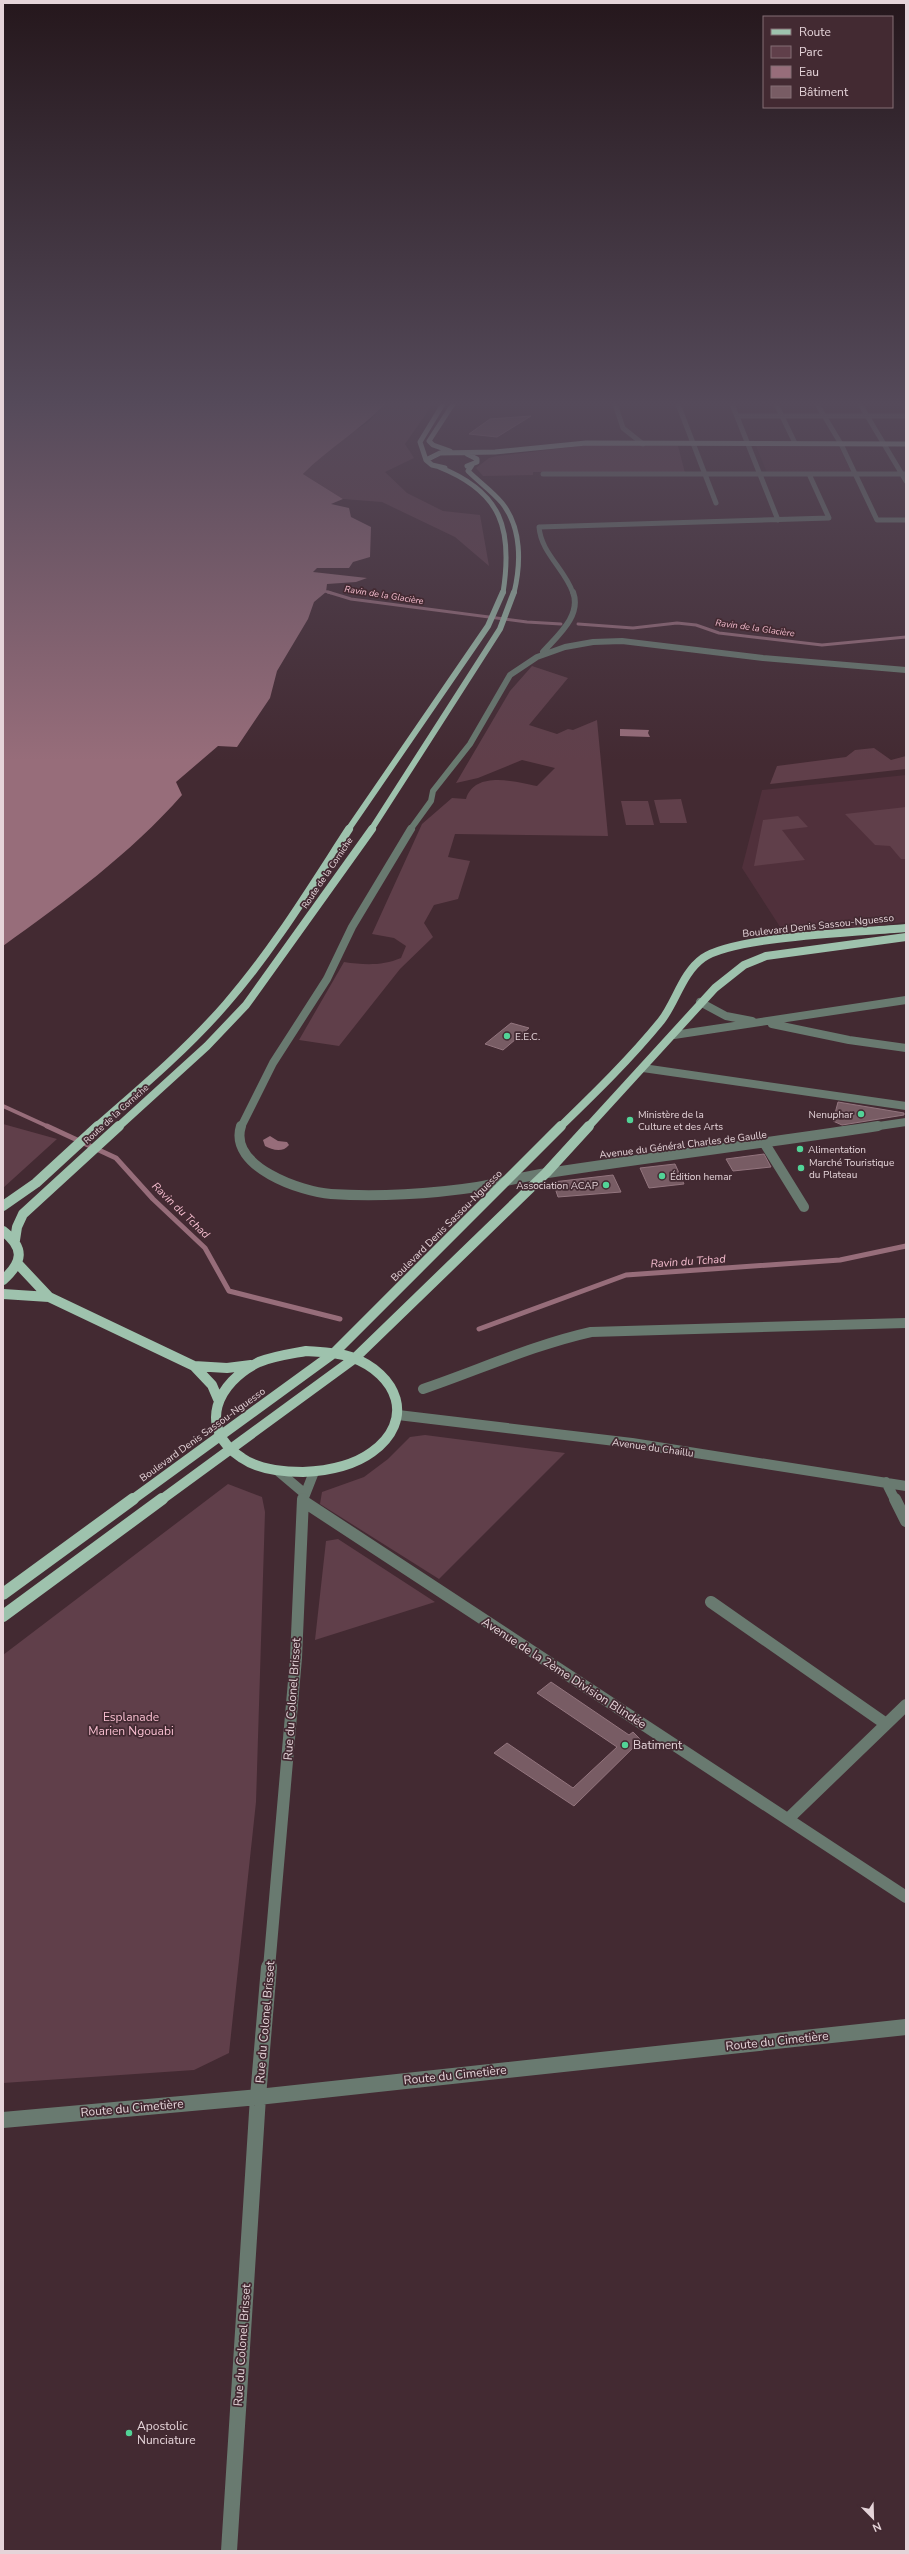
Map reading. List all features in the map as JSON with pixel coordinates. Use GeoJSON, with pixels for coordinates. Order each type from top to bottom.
{"type":"FeatureCollection","features":[{"type":"Feature","properties":{"kind":"main road","name":"Route de la Corniche"},"geometry":{"type":"LineString","coordinates":[[3,1206],[34,1184],[184,1049],[228,1002],[266,953],[383,776],[489,624],[502,594],[506,535],[502,523]]}},
{"type":"Feature","properties":{"kind":"main road","name":"Route de la Corniche"},"geometry":{"type":"LineString","coordinates":[[15,1240],[17,1227],[23,1214],[207,1046],[246,1005],[281,959],[382,815],[500,629],[512,605],[520,564],[517,534],[512,523]]}},
{"type":"Feature","properties":{"kind":"main road","name":"Boulevard Denis Sassou-Nguesso"},"geometry":{"type":"LineString","coordinates":[[3,1594],[334,1353],[510,1179],[650,1035],[662,1020],[691,970],[703,958],[729,948],[766,941],[906,928]]}},
{"type":"Feature","properties":{"kind":"main road"},"geometry":{"type":"LineString","coordinates":[[3,1616],[356,1358],[546,1173],[674,1035],[700,1002],[727,977],[755,960],[804,950],[906,937]]}},
{"type":"Feature","properties":{"kind":"main road"},"geometry":{"type":"LineString","coordinates":[[3,1231],[15,1240],[20,1253],[18,1264],[3,1280]]}},
{"type":"Feature","properties":{"kind":"main road"},"geometry":{"type":"LineString","coordinates":[[18,1264],[49,1297],[194,1366],[212,1385],[218,1399]]}},
{"type":"Feature","properties":{"kind":"main road"},"geometry":{"type":"LineString","coordinates":[[3,1294],[49,1297]]}},
{"type":"Feature","properties":{"kind":"main road"},"geometry":{"type":"LineString","coordinates":[[194,1366],[227,1368],[253,1365],[278,1356],[306,1351],[334,1353],[356,1358],[375,1368],[389,1382],[398,1398],[398,1415],[392,1431],[380,1446],[368,1455],[339,1468],[314,1472],[278,1471],[252,1463],[232,1450],[220,1436],[215,1418],[218,1399],[232,1380],[253,1365]]}},
{"type":"Feature","properties":{"kind":"street"},"geometry":{"type":"LineString","coordinates":[[541,654],[568,626],[574,604],[567,577],[539,539],[539,527],[669,523]]}},
{"type":"Feature","properties":{"kind":"street"},"geometry":{"type":"LineString","coordinates":[[541,654],[569,644],[604,639],[641,641],[743,656],[906,670]]}},
{"type":"Feature","properties":{"kind":"street","name":"Avenue du Général Charles de Gaulle"},"geometry":{"type":"LineString","coordinates":[[541,654],[510,675],[470,744],[433,791],[431,801],[420,814],[352,927],[327,979],[273,1063],[246,1114],[240,1129],[241,1146],[254,1163],[269,1175],[308,1191],[356,1195],[423,1193],[477,1187],[510,1179],[546,1173],[765,1144],[906,1122]]}},
{"type":"Feature","properties":{"kind":"street"},"geometry":{"type":"LineString","coordinates":[[674,1035],[765,1023],[906,1000]]}},
{"type":"Feature","properties":{"kind":"street"},"geometry":{"type":"LineString","coordinates":[[700,1002],[726,1016],[849,1040],[906,1048]]}},
{"type":"Feature","properties":{"kind":"street"},"geometry":{"type":"LineString","coordinates":[[643,1068],[906,1106]]}},
{"type":"Feature","properties":{"kind":"street"},"geometry":{"type":"LineString","coordinates":[[765,1144],[804,1207]]}},
{"type":"Feature","properties":{"kind":"street"},"geometry":{"type":"LineString","coordinates":[[423,1389],[495,1364],[551,1341],[591,1332],[906,1323]]}},
{"type":"Feature","properties":{"kind":"street","name":"Avenue du Chaillu"},"geometry":{"type":"LineString","coordinates":[[398,1415],[632,1443],[906,1486]]}},
{"type":"Feature","properties":{"kind":"street"},"geometry":{"type":"LineString","coordinates":[[278,1471],[303,1497]]}},
{"type":"Feature","properties":{"kind":"street","name":"Rue du Colonel Brisset"},"geometry":{"type":"LineString","coordinates":[[229,2551],[258,2097],[296,1658],[303,1497],[314,1472]]}},
{"type":"Feature","properties":{"kind":"street"},"geometry":{"type":"LineString","coordinates":[[886,1482],[906,1521]]}},
{"type":"Feature","properties":{"kind":"street","name":"Avenue de la 2ème Division Blindée"},"geometry":{"type":"LineString","coordinates":[[303,1497],[906,1897]]}},
{"type":"Feature","properties":{"kind":"street"},"geometry":{"type":"LineString","coordinates":[[711,1602],[886,1724]]}},
{"type":"Feature","properties":{"kind":"street"},"geometry":{"type":"LineString","coordinates":[[788,1819],[906,1705]]}},
{"type":"Feature","properties":{"kind":"street","name":"Route du Cimetière"},"geometry":{"type":"LineString","coordinates":[[3,2120],[258,2097],[906,2027]]}},
{"type":"Feature","properties":{"kind":"shaded area"},"geometry":{"type":"Polygon","coordinates":[[[906,775],[906,922],[817,933],[784,933],[742,868],[762,790],[906,775]]]}},
{"type":"Feature","properties":{"kind":"green space"},"geometry":{"type":"Polygon","coordinates":[[[426,523],[481,523],[489,566],[455,537],[426,523]]]}},
{"type":"Feature","properties":{"kind":"green space"},"geometry":{"type":"Polygon","coordinates":[[[532,666],[568,678],[529,725],[557,734],[568,729],[573,730],[597,720],[608,836],[455,834],[448,857],[470,861],[458,899],[434,905],[424,923],[433,937],[400,969],[339,1046],[299,1040],[344,962],[373,964],[394,961],[401,958],[406,946],[394,938],[372,934],[422,824],[452,798],[466,799],[471,790],[478,784],[497,780],[537,786],[555,768],[522,760],[478,778],[456,783],[510,691],[532,666]]]}},
{"type":"Feature","properties":{"kind":"green space"},"geometry":{"type":"Polygon","coordinates":[[[874,748],[891,760],[906,756],[906,769],[770,784],[777,766],[846,757],[855,750],[874,748]]]}},
{"type":"Feature","properties":{"kind":"green space"},"geometry":{"type":"Polygon","coordinates":[[[681,799],[687,823],[660,823],[654,800],[681,799]]]}},
{"type":"Feature","properties":{"kind":"green space"},"geometry":{"type":"Polygon","coordinates":[[[621,801],[648,801],[654,825],[626,825],[621,801]]]}},
{"type":"Feature","properties":{"kind":"green space"},"geometry":{"type":"Polygon","coordinates":[[[906,807],[906,859],[901,859],[890,846],[875,845],[845,814],[906,807]]]}},
{"type":"Feature","properties":{"kind":"green space"},"geometry":{"type":"Polygon","coordinates":[[[798,816],[808,827],[782,830],[805,860],[754,866],[763,820],[798,816]]]}},
{"type":"Feature","properties":{"kind":"green space"},"geometry":{"type":"Polygon","coordinates":[[[3,1124],[57,1139],[3,1188],[3,1124]]]}},
{"type":"Feature","properties":{"kind":"green space"},"geometry":{"type":"Polygon","coordinates":[[[425,1435],[565,1453],[439,1579],[320,1504],[322,1492],[364,1477],[388,1459],[410,1437],[425,1435]]]}},
{"type":"Feature","properties":{"kind":"green space","name":"Esplanade Marien Ngouabi"},"geometry":{"type":"Polygon","coordinates":[[[228,1484],[262,1497],[265,1512],[256,1802],[229,2053],[194,2070],[3,2083],[3,1655],[228,1484]]]}},
{"type":"Feature","properties":{"kind":"green space"},"geometry":{"type":"Polygon","coordinates":[[[338,1539],[435,1602],[315,1640],[326,1541],[338,1539]]]}},
{"type":"Feature","properties":{"kind":"water"},"geometry":{"type":"Polygon","coordinates":[[[3,523],[363,523],[371,527],[370,557],[353,562],[349,568],[317,568],[313,572],[367,578],[356,582],[327,584],[326,592],[314,602],[308,619],[277,671],[270,698],[237,747],[218,746],[176,782],[182,795],[141,837],[74,894],[3,946],[3,523]]]}},
{"type":"Feature","properties":{"kind":"water"},"geometry":{"type":"Polygon","coordinates":[[[620,729],[649,730],[648,733],[650,737],[620,736],[620,729]]]}},
{"type":"Feature","properties":{"kind":"water"},"geometry":{"type":"Polygon","coordinates":[[[270,1136],[278,1141],[287,1142],[289,1145],[287,1148],[281,1150],[274,1150],[265,1146],[263,1140],[270,1136]]]}},
{"type":"Feature","properties":{"kind":"building","name":"E.E.C."},"geometry":{"type":"Polygon","coordinates":[[[511,1023],[529,1028],[503,1050],[485,1044],[511,1023]]]}},
{"type":"Feature","properties":{"kind":"building","name":"Nenuphar"},"geometry":{"type":"Polygon","coordinates":[[[838,1102],[904,1113],[904,1115],[842,1125],[833,1121],[838,1102]]]}},
{"type":"Feature","properties":{"kind":"building"},"geometry":{"type":"Polygon","coordinates":[[[764,1154],[771,1167],[733,1171],[726,1159],[764,1154]]]}},
{"type":"Feature","properties":{"kind":"building","name":"Édition hemar"},"geometry":{"type":"Polygon","coordinates":[[[675,1164],[684,1184],[649,1188],[640,1168],[675,1164]]]}},
{"type":"Feature","properties":{"kind":"building"},"geometry":{"type":"Polygon","coordinates":[[[613,1175],[621,1192],[558,1197],[553,1182],[613,1175]]]}},
{"type":"Feature","properties":{"kind":"building","name":"Batiment"},"geometry":{"type":"Polygon","coordinates":[[[551,1682],[629,1735],[633,1732],[641,1740],[574,1806],[494,1753],[507,1743],[573,1788],[617,1747],[537,1693],[551,1682]]]}},
{"type":"Feature","properties":{"kind":"waterway","name":"Ravin de la Glacière"},"geometry":{"type":"LineString","coordinates":[[321,590],[331,593]]}},
{"type":"Feature","properties":{"kind":"waterway","name":"Ravin de la Glacière"},"geometry":{"type":"LineString","coordinates":[[328,592],[351,599],[527,622],[561,624]]}},
{"type":"Feature","properties":{"kind":"waterway","name":"Ravin de la Glacière"},"geometry":{"type":"LineString","coordinates":[[578,624],[633,628],[677,623],[696,625],[719,633],[822,645],[906,637]]}},
{"type":"Feature","properties":{"kind":"waterway","name":"Ravin du Tchad"},"geometry":{"type":"LineString","coordinates":[[3,1106],[49,1127]]}},
{"type":"Feature","properties":{"kind":"waterway","name":"Ravin du Tchad"},"geometry":{"type":"LineString","coordinates":[[47,1126],[116,1158],[153,1199],[205,1248],[229,1291],[340,1319]]}},
{"type":"Feature","properties":{"kind":"waterway","name":"Ravin du Tchad"},"geometry":{"type":"LineString","coordinates":[[479,1329],[626,1275],[840,1260],[906,1246]]}},
{"type":"Feature","properties":{"kind":"place","name":"E.E.C."},"geometry":{"type":"Point","coordinates":[507,1036]}},
{"type":"Feature","properties":{"kind":"place","name":"Nenuphar"},"geometry":{"type":"Point","coordinates":[861,1114]}},
{"type":"Feature","properties":{"kind":"place","name":"Ministère de la Culture et des Arts"},"geometry":{"type":"Point","coordinates":[630,1120]}},
{"type":"Feature","properties":{"kind":"place","name":"Alimentation"},"geometry":{"type":"Point","coordinates":[800,1149]}},
{"type":"Feature","properties":{"kind":"place","name":"Marché Touristique du Plateau"},"geometry":{"type":"Point","coordinates":[801,1168]}},
{"type":"Feature","properties":{"kind":"place","name":"Édition hemar"},"geometry":{"type":"Point","coordinates":[662,1176]}},
{"type":"Feature","properties":{"kind":"place","name":"Association ACAP"},"geometry":{"type":"Point","coordinates":[606,1185]}},
{"type":"Feature","properties":{"kind":"place","name":"Batiment"},"geometry":{"type":"Point","coordinates":[625,1745]}},
{"type":"Feature","properties":{"kind":"place","name":"Apostolic Nunciature"},"geometry":{"type":"Point","coordinates":[129,2433]}}]}
